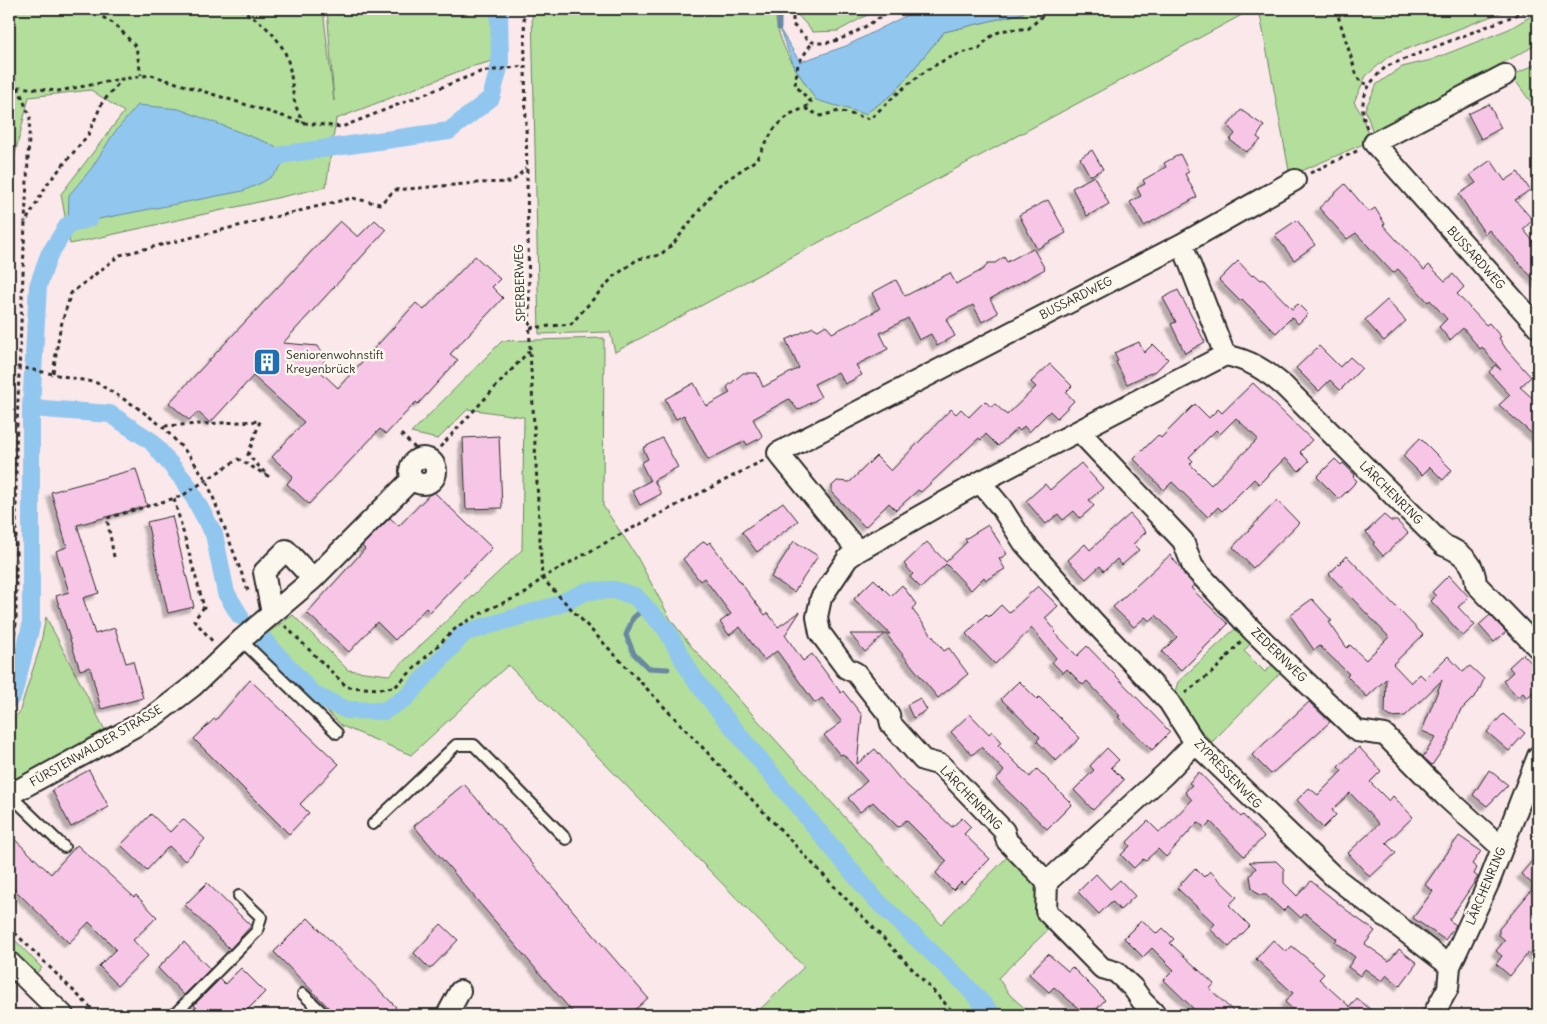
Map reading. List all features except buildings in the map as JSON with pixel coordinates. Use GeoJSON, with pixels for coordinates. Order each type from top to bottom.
{"type":"FeatureCollection","features":[{"type":"Feature","properties":{"kind":"street"},"geometry":{"type":"LineString","coordinates":[[1374,143],[1505,75]]}},
{"type":"Feature","properties":{"kind":"street","name":"BUSSARDWEG"},"geometry":{"type":"LineString","coordinates":[[1374,143],[1538,327]]}},
{"type":"Feature","properties":{"kind":"street","name":"BUSSARDWEG"},"geometry":{"type":"LineString","coordinates":[[778,453],[1182,244],[1295,180]]}},
{"type":"Feature","properties":{"kind":"street"},"geometry":{"type":"LineString","coordinates":[[1182,244],[1225,355]]}},
{"type":"Feature","properties":{"kind":"street","name":"LÄRCHENRING"},"geometry":{"type":"LineString","coordinates":[[1047,882],[1007,841],[1004,831],[940,765],[923,760],[891,724],[889,715],[856,673],[846,668],[820,633],[817,617],[821,598],[848,558],[858,551],[980,482],[1080,432],[1225,355],[1242,358],[1261,367],[1284,386],[1442,545],[1456,550],[1475,570],[1476,584],[1538,648]]}},
{"type":"Feature","properties":{"kind":"street","name":"ZEDERNWEG"},"geometry":{"type":"LineString","coordinates":[[1080,432],[1183,542],[1193,567],[1252,630],[1357,731],[1385,735],[1446,797],[1502,848]]}},
{"type":"Feature","properties":{"kind":"street"},"geometry":{"type":"LineString","coordinates":[[778,453],[858,551]]}},
{"type":"Feature","properties":{"kind":"street","name":"FÜRSTENWALDER STRASSE"},"geometry":{"type":"LineString","coordinates":[[9,795],[154,716],[193,686],[241,640],[312,579],[412,479],[410,466],[416,459],[427,458]]}},
{"type":"Feature","properties":{"kind":"street","name":"ZYPRESSENWEG"},"geometry":{"type":"LineString","coordinates":[[980,482],[1001,507],[1024,543],[1092,620],[1169,702],[1195,743],[1333,876],[1450,966]]}},
{"type":"Feature","properties":{"kind":"street"},"geometry":{"type":"LineString","coordinates":[[272,614],[264,572],[286,550],[312,579]]}},
{"type":"Feature","properties":{"kind":"street"},"geometry":{"type":"LineString","coordinates":[[1156,1015],[1142,1001],[1133,988],[1116,972],[1102,968],[1046,911],[1047,882],[1166,774],[1195,743]]}},
{"type":"Feature","properties":{"kind":"street","name":"LÄRCHENRING"},"geometry":{"type":"LineString","coordinates":[[1433,1015],[1448,988],[1450,966],[1502,848],[1538,756]]}},
{"type":"Feature","properties":{"kind":"street"},"geometry":{"type":"LineString","coordinates":[[9,962],[63,1015]]}},
{"type":"Feature","properties":{"kind":"street"},"geometry":{"type":"LineString","coordinates":[[447,1015],[460,991]]}},
{"type":"Feature","properties":{"kind":"lane"},"geometry":{"type":"LineString","coordinates":[[241,640],[337,733]]}},
{"type":"Feature","properties":{"kind":"lane"},"geometry":{"type":"LineString","coordinates":[[373,824],[456,745],[474,745],[566,839]]}},
{"type":"Feature","properties":{"kind":"lane"},"geometry":{"type":"LineString","coordinates":[[9,795],[64,847]]}},
{"type":"Feature","properties":{"kind":"lane"},"geometry":{"type":"LineString","coordinates":[[174,1015],[257,931],[261,917],[239,896]]}},
{"type":"Feature","properties":{"kind":"lane"},"geometry":{"type":"LineString","coordinates":[[303,994],[325,1015]]}},
{"type":"Feature","properties":{"kind":"path"},"geometry":{"type":"LineString","coordinates":[[89,9],[116,25],[136,47],[141,74]]}},
{"type":"Feature","properties":{"kind":"path"},"geometry":{"type":"LineString","coordinates":[[239,9],[253,16],[275,36],[289,63],[294,106],[304,124]]}},
{"type":"Feature","properties":{"kind":"path","name":"SPERBERWEG"},"geometry":{"type":"LineString","coordinates":[[524,9],[530,350],[542,578]]}},
{"type":"Feature","properties":{"kind":"path"},"geometry":{"type":"LineString","coordinates":[[793,9],[794,25],[807,40],[819,44],[837,41],[894,9]]}},
{"type":"Feature","properties":{"kind":"path"},"geometry":{"type":"LineString","coordinates":[[805,108],[820,116],[839,112],[870,119],[930,67],[964,51],[979,49],[986,39],[1003,29],[1028,29],[1050,9]]}},
{"type":"Feature","properties":{"kind":"path"},"geometry":{"type":"LineString","coordinates":[[1336,9],[1360,82],[1370,85]]}},
{"type":"Feature","properties":{"kind":"path"},"geometry":{"type":"LineString","coordinates":[[1295,180],[1374,143],[1362,115],[1362,98],[1373,78],[1387,66],[1531,9]]}},
{"type":"Feature","properties":{"kind":"path"},"geometry":{"type":"LineString","coordinates":[[530,328],[570,324],[614,277],[638,259],[660,254],[674,243],[718,186],[756,160],[774,129],[790,114],[805,108],[811,102],[795,85],[798,64],[813,42]]}},
{"type":"Feature","properties":{"kind":"path"},"geometry":{"type":"LineString","coordinates":[[18,87],[58,91],[141,74],[150,75],[304,124],[342,127],[480,72],[524,66]]}},
{"type":"Feature","properties":{"kind":"path"},"geometry":{"type":"LineString","coordinates":[[9,73],[18,87],[30,117],[16,449],[16,624],[9,666]]}},
{"type":"Feature","properties":{"kind":"path"},"geometry":{"type":"LineString","coordinates":[[25,224],[48,183],[88,135],[102,103],[122,79]]}},
{"type":"Feature","properties":{"kind":"path"},"geometry":{"type":"LineString","coordinates":[[53,373],[60,329],[71,293],[120,255],[352,198],[380,204],[395,190],[512,182],[526,168]]}},
{"type":"Feature","properties":{"kind":"path"},"geometry":{"type":"LineString","coordinates":[[402,434],[427,458],[530,350]]}},
{"type":"Feature","properties":{"kind":"path"},"geometry":{"type":"LineString","coordinates":[[9,366],[97,383],[136,406],[162,426],[189,455],[207,481],[247,592],[347,687],[378,689],[396,687],[458,626],[489,609],[526,593],[542,578],[622,533],[778,453]]}},
{"type":"Feature","properties":{"kind":"path"},"geometry":{"type":"LineString","coordinates":[[114,556],[107,518],[182,496],[238,459],[268,476],[248,456],[260,420],[162,426]]}},
{"type":"Feature","properties":{"kind":"path"},"geometry":{"type":"LineString","coordinates":[[9,448],[16,449]]}},
{"type":"Feature","properties":{"kind":"path"},"geometry":{"type":"LineString","coordinates":[[174,499],[204,607],[194,620],[225,656]]}},
{"type":"Feature","properties":{"kind":"path"},"geometry":{"type":"LineString","coordinates":[[542,578],[562,599],[565,605],[956,1015]]}},
{"type":"Feature","properties":{"kind":"path"},"geometry":{"type":"LineString","coordinates":[[1169,702],[1180,697],[1214,671],[1252,630]]}},
{"type":"Feature","properties":{"kind":"path"},"geometry":{"type":"LineString","coordinates":[[9,928],[98,1015]]}},
{"type":"Feature","properties":{"kind":"green space"},"geometry":{"type":"Polygon","coordinates":[[[9,9],[323,9],[334,101],[327,9],[492,9],[493,61],[470,67],[336,119],[326,187],[70,244],[61,194],[124,112],[91,90],[29,97],[9,179],[9,9]]]}},
{"type":"Feature","properties":{"kind":"green space"},"geometry":{"type":"Polygon","coordinates":[[[532,9],[775,9],[776,22],[783,45],[795,68],[816,99],[893,94],[944,32],[1023,13],[1026,9],[1253,9],[615,352],[610,332],[539,334],[532,9]]]}},
{"type":"Feature","properties":{"kind":"green space"},"geometry":{"type":"Polygon","coordinates":[[[797,9],[878,9],[838,31],[813,32],[797,14],[797,9]]]}},
{"type":"Feature","properties":{"kind":"green space"},"geometry":{"type":"Polygon","coordinates":[[[1259,9],[1510,9],[1389,56],[1366,76],[1354,102],[1362,115],[1370,141],[1290,176],[1259,9]]]}},
{"type":"Feature","properties":{"kind":"green space"},"geometry":{"type":"Polygon","coordinates":[[[1538,12],[1538,44],[1373,133],[1365,109],[1377,84],[1402,67],[1431,60],[1509,29],[1538,12]]]}},
{"type":"Feature","properties":{"kind":"green space"},"geometry":{"type":"Polygon","coordinates":[[[1538,63],[1538,112],[1512,76],[1538,63]]]}},
{"type":"Feature","properties":{"kind":"green space"},"geometry":{"type":"Polygon","coordinates":[[[604,338],[603,506],[636,555],[671,620],[691,646],[941,924],[1015,849],[1047,882],[1056,922],[998,978],[1010,995],[1032,1015],[754,1015],[804,967],[508,665],[411,755],[342,726],[256,641],[293,615],[348,670],[389,675],[522,550],[524,417],[468,409],[438,439],[411,433],[502,341],[604,338]]]}},
{"type":"Feature","properties":{"kind":"green space"},"geometry":{"type":"Polygon","coordinates":[[[46,617],[105,730],[9,785],[9,722],[19,713],[40,647],[46,617]]]}},
{"type":"Feature","properties":{"kind":"green space"},"geometry":{"type":"Polygon","coordinates":[[[1238,626],[1253,641],[1244,651],[1265,672],[1275,662],[1283,670],[1212,742],[1175,703],[1174,695],[1178,682],[1238,626]]]}},
{"type":"Feature","properties":{"kind":"green space"},"geometry":{"type":"Polygon","coordinates":[[[9,934],[42,968],[35,974],[9,948],[9,934]]]}},
{"type":"Feature","properties":{"kind":"water"},"geometry":{"type":"Polygon","coordinates":[[[919,9],[1026,9],[1023,13],[944,32],[893,94],[865,114],[816,100],[795,68],[779,28],[800,62],[846,46],[919,9]]]}},
{"type":"Feature","properties":{"kind":"water"},"geometry":{"type":"Polygon","coordinates":[[[138,105],[179,109],[268,143],[286,154],[280,168],[270,178],[243,191],[68,225],[69,195],[91,169],[114,133],[138,105]]]}},
{"type":"Feature","properties":{"kind":"waterway"},"geometry":{"type":"LineString","coordinates":[[265,161],[286,154],[449,131],[491,98],[500,64],[499,9]]}},
{"type":"Feature","properties":{"kind":"waterway"},"geometry":{"type":"LineString","coordinates":[[779,9],[779,28]]}},
{"type":"Feature","properties":{"kind":"waterway"},"geometry":{"type":"LineString","coordinates":[[9,700],[13,695],[31,626],[31,408],[38,286],[49,255],[68,225],[90,218]]}},
{"type":"Feature","properties":{"kind":"waterway"},"geometry":{"type":"LineString","coordinates":[[31,408],[110,414],[151,441],[186,483],[214,534],[226,593],[240,616]]}},
{"type":"Feature","properties":{"kind":"waterway"},"geometry":{"type":"LineString","coordinates":[[263,639],[314,695],[347,710],[384,711],[407,697],[464,633],[557,605],[587,591],[614,590],[635,596],[666,629],[693,677],[716,707],[873,897],[962,981],[993,1015]]}},
{"type":"Feature","properties":{"kind":"waterway"},"geometry":{"type":"LineString","coordinates":[[646,607],[633,618],[626,635],[634,654],[648,668],[668,669]]}},
{"type":"Feature","properties":{"kind":"place","name":"Seniorenwohnstift Kreyenbrück"},"geometry":{"type":"Point","coordinates":[267,362]}}]}
